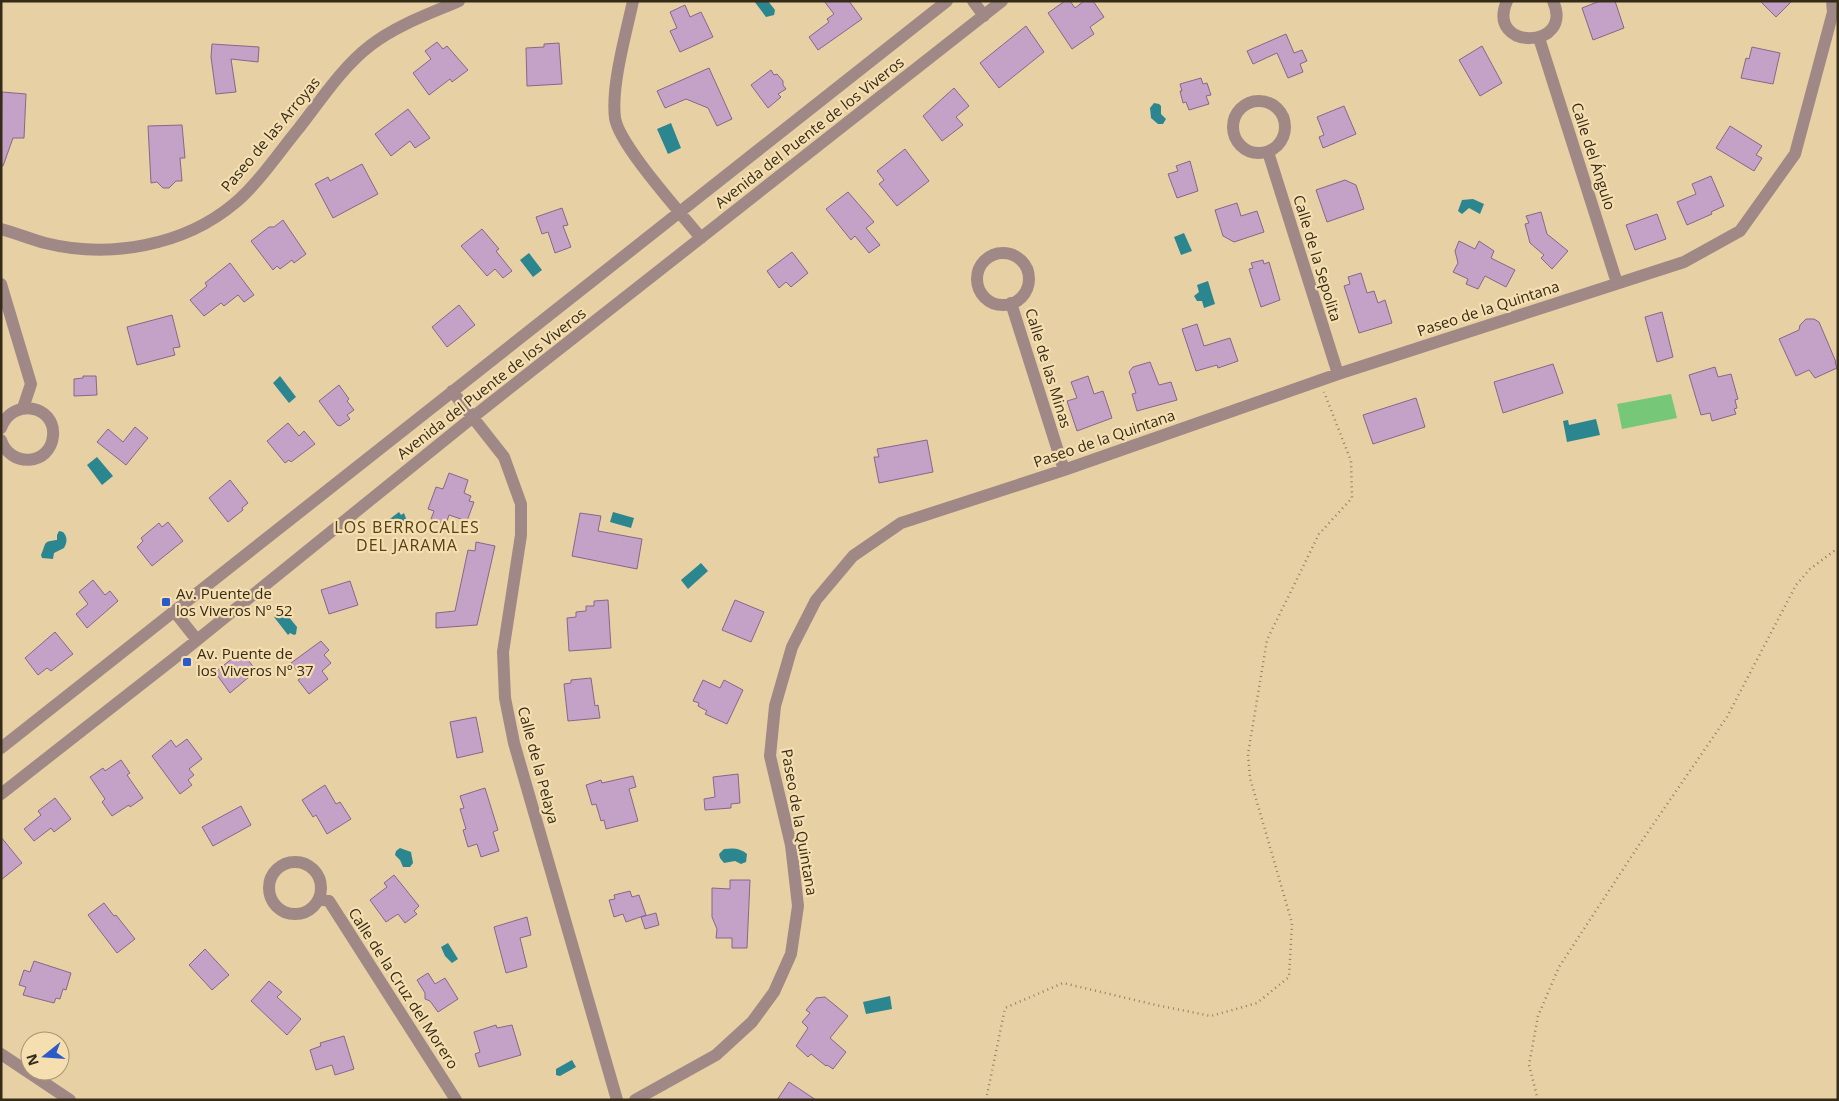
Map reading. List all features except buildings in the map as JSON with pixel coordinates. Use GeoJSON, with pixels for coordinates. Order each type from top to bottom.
{"type":"FeatureCollection","features":[{"type":"Feature","properties":{"kind":"street","name":"Paseo de las Arroyas"},"geometry":{"type":"LineString","coordinates":[[1,229],[46,243],[87,249],[125,248],[167,240],[198,228],[236,203],[262,175],[342,72],[370,45],[402,25],[459,1]]}},
{"type":"Feature","properties":{"kind":"street"},"geometry":{"type":"LineString","coordinates":[[632,1],[617,80],[615,119],[626,144],[701,238]]}},
{"type":"Feature","properties":{"kind":"street","name":"Avenida del Puente de los Viveros"},"geometry":{"type":"LineString","coordinates":[[1,748],[947,1]]}},
{"type":"Feature","properties":{"kind":"street"},"geometry":{"type":"LineString","coordinates":[[973,1],[984,16]]}},
{"type":"Feature","properties":{"kind":"street","name":"Avenida del Puente de los Viveros"},"geometry":{"type":"LineString","coordinates":[[1,794],[197,640],[473,417],[1002,1]]}},
{"type":"Feature","properties":{"kind":"street"},"geometry":{"type":"LineString","coordinates":[[1507,1],[1504,11],[1508,28],[1514,34],[1530,40],[1539,38],[1552,28],[1556,20],[1553,1]]}},
{"type":"Feature","properties":{"kind":"street","name":"Paseo de la Quintana"},"geometry":{"type":"LineString","coordinates":[[635,1100],[716,1055],[752,1022],[774,992],[791,954],[798,906],[791,845],[770,756],[775,706],[792,646],[816,600],[852,556],[901,523],[1064,470],[1319,380],[1684,262],[1740,231],[1795,154],[1833,12],[1832,1]]}},
{"type":"Feature","properties":{"kind":"street","name":"Calle del Ángulo"},"geometry":{"type":"LineString","coordinates":[[1539,38],[1618,283]]}},
{"type":"Feature","properties":{"kind":"street"},"geometry":{"type":"LineString","coordinates":[[1255,101],[1264,101],[1279,109],[1283,117],[1285,125],[1281,141],[1268,152],[1259,154],[1243,148],[1237,141],[1234,133],[1233,124],[1235,116],[1240,109],[1255,101]]}},
{"type":"Feature","properties":{"kind":"street","name":"Calle de la Sepolita"},"geometry":{"type":"LineString","coordinates":[[1268,152],[1338,374]]}},
{"type":"Feature","properties":{"kind":"street"},"geometry":{"type":"LineString","coordinates":[[1008,253],[1016,256],[1027,268],[1029,277],[1025,293],[1012,304],[994,304],[981,293],[977,285],[979,268],[991,255],[1008,253]]}},
{"type":"Feature","properties":{"kind":"street"},"geometry":{"type":"LineString","coordinates":[[1,284],[31,384],[23,408]]}},
{"type":"Feature","properties":{"kind":"street","name":"Calle de las Minas"},"geometry":{"type":"LineString","coordinates":[[1012,304],[1064,470]]}},
{"type":"Feature","properties":{"kind":"street","name":"Calle de la Pelaya"},"geometry":{"type":"LineString","coordinates":[[452,391],[504,457],[521,504],[521,535],[503,652],[505,698],[514,743],[617,1100]]}},
{"type":"Feature","properties":{"kind":"street"},"geometry":{"type":"LineString","coordinates":[[1,428],[8,415],[15,410],[32,408],[47,418],[53,435],[51,444],[46,452],[30,460],[14,457],[8,452],[1,440]]}},
{"type":"Feature","properties":{"kind":"street"},"geometry":{"type":"LineString","coordinates":[[174,611],[197,640]]}},
{"type":"Feature","properties":{"kind":"street"},"geometry":{"type":"LineString","coordinates":[[289,863],[305,864],[318,875],[321,882],[319,899],[307,912],[289,914],[274,904],[270,896],[271,878],[281,866],[289,863]]}},
{"type":"Feature","properties":{"kind":"street","name":"Calle de la Cruz del Morero"},"geometry":{"type":"LineString","coordinates":[[319,899],[329,901],[456,1100]]}},
{"type":"Feature","properties":{"kind":"street"},"geometry":{"type":"LineString","coordinates":[[1,1054],[53,1095],[70,1100]]}},
{"type":"Feature","properties":{"kind":"path"},"geometry":{"type":"LineString","coordinates":[[986,1100],[1005,1008],[1040,992],[1063,983],[1211,1016],[1257,1003],[1289,977],[1292,923],[1250,778],[1248,754],[1267,640],[1319,534],[1352,498],[1351,461],[1319,380]]}},
{"type":"Feature","properties":{"kind":"path"},"geometry":{"type":"LineString","coordinates":[[1538,1100],[1529,1065],[1538,1016],[1560,967],[1639,845],[1727,717],[1796,585],[1810,569],[1838,548]]}},
{"type":"Feature","properties":{"kind":"green space"},"geometry":{"type":"Polygon","coordinates":[[[1671,394],[1677,418],[1622,429],[1617,404],[1671,394]]]}},
{"type":"Feature","properties":{"kind":"water"},"geometry":{"type":"Polygon","coordinates":[[[754,1],[768,1],[775,10],[774,15],[766,17],[754,1]]]}},
{"type":"Feature","properties":{"kind":"water"},"geometry":{"type":"Polygon","coordinates":[[[1154,103],[1161,106],[1161,114],[1166,119],[1163,124],[1158,124],[1151,118],[1150,108],[1154,103]]]}},
{"type":"Feature","properties":{"kind":"water"},"geometry":{"type":"Polygon","coordinates":[[[671,123],[681,148],[668,154],[657,129],[671,123]]]}},
{"type":"Feature","properties":{"kind":"water"},"geometry":{"type":"Polygon","coordinates":[[[1473,199],[1484,204],[1480,214],[1469,208],[1462,214],[1458,211],[1462,200],[1473,199]]]}},
{"type":"Feature","properties":{"kind":"water"},"geometry":{"type":"Polygon","coordinates":[[[1184,233],[1192,251],[1181,255],[1174,237],[1184,233]]]}},
{"type":"Feature","properties":{"kind":"water"},"geometry":{"type":"Polygon","coordinates":[[[529,253],[542,270],[533,277],[520,260],[529,253]]]}},
{"type":"Feature","properties":{"kind":"water"},"geometry":{"type":"Polygon","coordinates":[[[1208,281],[1215,304],[1204,308],[1202,301],[1197,301],[1194,296],[1199,292],[1197,285],[1208,281]]]}},
{"type":"Feature","properties":{"kind":"water"},"geometry":{"type":"Polygon","coordinates":[[[280,376],[296,397],[289,403],[273,383],[280,376]]]}},
{"type":"Feature","properties":{"kind":"water"},"geometry":{"type":"Polygon","coordinates":[[[1596,419],[1600,435],[1567,442],[1563,421],[1568,420],[1569,425],[1596,419]]]}},
{"type":"Feature","properties":{"kind":"water"},"geometry":{"type":"Polygon","coordinates":[[[97,457],[113,476],[102,485],[87,465],[97,457]]]}},
{"type":"Feature","properties":{"kind":"water"},"geometry":{"type":"Polygon","coordinates":[[[399,512],[401,515],[404,513],[407,521],[390,533],[383,524],[399,512]]]}},
{"type":"Feature","properties":{"kind":"water"},"geometry":{"type":"Polygon","coordinates":[[[613,512],[634,518],[631,528],[610,522],[613,512]]]}},
{"type":"Feature","properties":{"kind":"water"},"geometry":{"type":"Polygon","coordinates":[[[59,531],[65,534],[66,542],[64,548],[54,553],[53,559],[42,558],[41,555],[46,543],[57,540],[59,531]]]}},
{"type":"Feature","properties":{"kind":"water"},"geometry":{"type":"Polygon","coordinates":[[[701,563],[708,571],[688,589],[681,580],[701,563]]]}},
{"type":"Feature","properties":{"kind":"water"},"geometry":{"type":"Polygon","coordinates":[[[283,610],[297,627],[296,634],[294,635],[290,633],[288,635],[274,617],[283,610]]]}},
{"type":"Feature","properties":{"kind":"water"},"geometry":{"type":"Polygon","coordinates":[[[400,848],[411,852],[413,863],[410,867],[403,867],[395,855],[396,851],[400,848]]]}},
{"type":"Feature","properties":{"kind":"water"},"geometry":{"type":"Polygon","coordinates":[[[724,849],[736,849],[744,852],[747,854],[746,862],[741,864],[735,861],[724,863],[719,854],[724,849]]]}},
{"type":"Feature","properties":{"kind":"water"},"geometry":{"type":"Polygon","coordinates":[[[448,943],[458,959],[452,963],[445,956],[441,947],[448,943]]]}},
{"type":"Feature","properties":{"kind":"water"},"geometry":{"type":"Polygon","coordinates":[[[890,996],[892,1009],[866,1014],[863,1002],[890,996]]]}},
{"type":"Feature","properties":{"kind":"water"},"geometry":{"type":"Polygon","coordinates":[[[572,1060],[576,1067],[560,1076],[556,1075],[556,1069],[572,1060]]]}},
{"type":"Feature","properties":{"kind":"place","name":"Av. Puente de los Viveros Nº 52"},"geometry":{"type":"Point","coordinates":[166,602]}},
{"type":"Feature","properties":{"kind":"place","name":"Av. Puente de los Viveros Nº 37"},"geometry":{"type":"Point","coordinates":[187,662]}},
{"type":"Feature","properties":{"kind":"district","name":"LOS BERROCALES DEL JARAMA"},"geometry":{"type":"Point","coordinates":[407,536]}}]}
